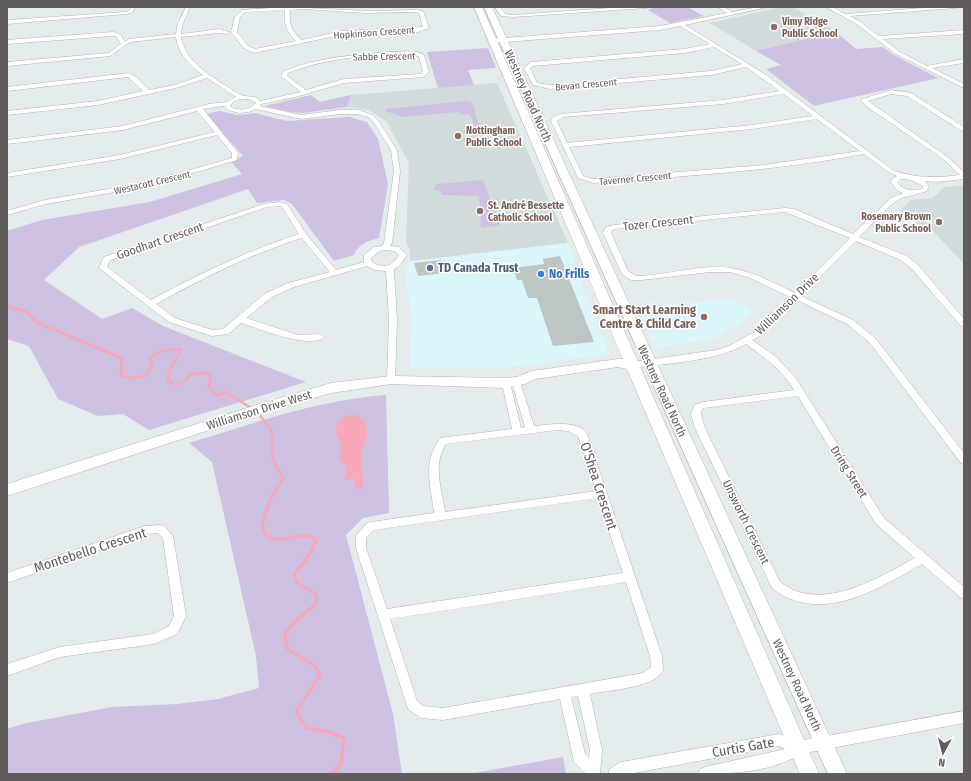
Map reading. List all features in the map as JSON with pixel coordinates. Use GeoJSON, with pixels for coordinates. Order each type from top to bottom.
{"type":"FeatureCollection","features":[{"type":"Feature","properties":{"kind":"main road","name":"Westney Road North"},"geometry":{"type":"LineString","coordinates":[[478,7],[498,41],[649,363],[838,774]]}},
{"type":"Feature","properties":{"kind":"main road","name":"Westney Road North"},"geometry":{"type":"LineString","coordinates":[[488,7],[498,41],[632,365],[810,774]]}},
{"type":"Feature","properties":{"kind":"main road","name":"Williamson Drive West"},"geometry":{"type":"LineString","coordinates":[[7,490],[271,405],[331,388],[391,380],[514,382],[534,384],[625,371],[632,365]]}},
{"type":"Feature","properties":{"kind":"street"},"geometry":{"type":"LineString","coordinates":[[79,16],[82,7]]}},
{"type":"Feature","properties":{"kind":"street"},"geometry":{"type":"LineString","coordinates":[[7,22],[126,13],[131,12],[133,7]]}},
{"type":"Feature","properties":{"kind":"street"},"geometry":{"type":"LineString","coordinates":[[188,7],[179,36],[185,56],[206,76],[217,83],[224,85],[240,97],[301,116],[340,112],[358,112],[370,116],[375,120],[394,150],[397,174],[388,243],[385,248]]}},
{"type":"Feature","properties":{"kind":"street"},"geometry":{"type":"LineString","coordinates":[[498,7],[504,15],[513,16],[646,7]]}},
{"type":"Feature","properties":{"kind":"street"},"geometry":{"type":"LineString","coordinates":[[720,7],[732,14]]}},
{"type":"Feature","properties":{"kind":"street"},"geometry":{"type":"LineString","coordinates":[[498,41],[648,30],[766,7]]}},
{"type":"Feature","properties":{"kind":"street"},"geometry":{"type":"LineString","coordinates":[[828,7],[845,15],[898,53],[964,86]]}},
{"type":"Feature","properties":{"kind":"street"},"geometry":{"type":"LineString","coordinates":[[845,15],[956,7]]}},
{"type":"Feature","properties":{"kind":"street"},"geometry":{"type":"LineString","coordinates":[[288,8],[285,23],[300,41]]}},
{"type":"Feature","properties":{"kind":"street","name":"Hopkinson Crescent"},"geometry":{"type":"LineString","coordinates":[[288,8],[366,12],[415,10],[422,12],[426,26],[418,30],[341,33],[254,51],[246,47],[234,32],[240,13],[288,8]]}},
{"type":"Feature","properties":{"kind":"street"},"geometry":{"type":"LineString","coordinates":[[681,24],[747,65],[892,172],[916,179],[936,180],[964,176]]}},
{"type":"Feature","properties":{"kind":"street"},"geometry":{"type":"LineString","coordinates":[[7,64],[110,54],[116,51],[123,43],[179,36],[234,32]]}},
{"type":"Feature","properties":{"kind":"street"},"geometry":{"type":"LineString","coordinates":[[879,38],[964,32]]}},
{"type":"Feature","properties":{"kind":"street"},"geometry":{"type":"LineString","coordinates":[[7,42],[112,34],[118,35],[123,43]]}},
{"type":"Feature","properties":{"kind":"street","name":"Bevan Crescent"},"geometry":{"type":"LineString","coordinates":[[714,45],[684,51],[531,64],[527,68],[535,84],[550,87],[711,73],[747,65]]}},
{"type":"Feature","properties":{"kind":"street","name":"Sabbe Crescent"},"geometry":{"type":"LineString","coordinates":[[257,103],[305,92],[344,81],[421,76],[426,72],[421,55],[412,53],[336,58],[286,72],[284,76],[305,92]]}},
{"type":"Feature","properties":{"kind":"street"},"geometry":{"type":"LineString","coordinates":[[928,67],[964,61]]}},
{"type":"Feature","properties":{"kind":"street"},"geometry":{"type":"LineString","coordinates":[[7,89],[129,75],[134,78],[147,92]]}},
{"type":"Feature","properties":{"kind":"street"},"geometry":{"type":"LineString","coordinates":[[7,113],[98,103],[196,80],[206,76]]}},
{"type":"Feature","properties":{"kind":"street"},"geometry":{"type":"LineString","coordinates":[[217,83],[217,87],[229,104],[241,111],[257,103]]}},
{"type":"Feature","properties":{"kind":"street","name":"Taverner Crescent"},"geometry":{"type":"LineString","coordinates":[[784,92],[723,102],[562,115],[554,119],[554,121],[580,177],[594,181],[774,165],[837,158],[865,152]]}},
{"type":"Feature","properties":{"kind":"street"},"geometry":{"type":"LineString","coordinates":[[964,130],[909,94],[891,92],[864,100],[868,105],[944,157],[964,176]]}},
{"type":"Feature","properties":{"kind":"street"},"geometry":{"type":"LineString","coordinates":[[7,142],[123,128],[199,109],[211,111],[229,104],[240,97]]}},
{"type":"Feature","properties":{"kind":"street","name":"Westacott Crescent"},"geometry":{"type":"LineString","coordinates":[[7,213],[46,202],[149,184],[235,158],[234,153],[199,109]]}},
{"type":"Feature","properties":{"kind":"street"},"geometry":{"type":"LineString","coordinates":[[565,145],[752,127],[818,117]]}},
{"type":"Feature","properties":{"kind":"street"},"geometry":{"type":"LineString","coordinates":[[7,175],[120,158],[218,133]]}},
{"type":"Feature","properties":{"kind":"street"},"geometry":{"type":"LineString","coordinates":[[892,172],[895,182],[893,199]]}},
{"type":"Feature","properties":{"kind":"street"},"geometry":{"type":"LineString","coordinates":[[895,182],[907,177]]}},
{"type":"Feature","properties":{"kind":"street"},"geometry":{"type":"LineString","coordinates":[[916,179],[926,186],[936,180]]}},
{"type":"Feature","properties":{"kind":"street"},"geometry":{"type":"LineString","coordinates":[[895,182],[910,192]]}},
{"type":"Feature","properties":{"kind":"street","name":"Williamson Drive"},"geometry":{"type":"LineString","coordinates":[[632,365],[718,353],[746,340],[767,326],[893,199],[910,192],[921,192],[925,190],[926,186]]}},
{"type":"Feature","properties":{"kind":"street","name":"Goodhart Crescent"},"geometry":{"type":"LineString","coordinates":[[334,272],[303,235],[285,205],[279,204],[258,208],[107,259],[103,268],[152,303],[172,320],[212,333],[225,332],[269,295],[291,285],[368,263]]}},
{"type":"Feature","properties":{"kind":"street","name":"Tozer Crescent"},"geometry":{"type":"LineString","coordinates":[[796,297],[753,276],[730,270],[710,270],[634,278],[625,272],[607,233],[609,229],[614,227],[785,210],[855,237]]}},
{"type":"Feature","properties":{"kind":"street"},"geometry":{"type":"LineString","coordinates":[[152,303],[223,264],[271,245],[303,235]]}},
{"type":"Feature","properties":{"kind":"street"},"geometry":{"type":"LineString","coordinates":[[855,237],[904,258],[915,267],[964,324]]}},
{"type":"Feature","properties":{"kind":"street"},"geometry":{"type":"LineString","coordinates":[[385,248],[396,249],[403,255],[400,264],[390,269],[380,269],[368,263],[367,257],[371,252],[385,248]]}},
{"type":"Feature","properties":{"kind":"street"},"geometry":{"type":"LineString","coordinates":[[390,269],[393,320],[391,380]]}},
{"type":"Feature","properties":{"kind":"street"},"geometry":{"type":"LineString","coordinates":[[796,297],[843,318],[862,330],[873,341],[964,460]]}},
{"type":"Feature","properties":{"kind":"street"},"geometry":{"type":"LineString","coordinates":[[239,319],[298,338],[320,337]]}},
{"type":"Feature","properties":{"kind":"street","name":"Dring Street"},"geometry":{"type":"LineString","coordinates":[[746,340],[780,365],[792,379],[880,521],[964,594]]}},
{"type":"Feature","properties":{"kind":"street"},"geometry":{"type":"LineString","coordinates":[[514,382],[530,429]]}},
{"type":"Feature","properties":{"kind":"street"},"geometry":{"type":"LineString","coordinates":[[514,382],[517,431]]}},
{"type":"Feature","properties":{"kind":"street","name":"Unsworth Crescent"},"geometry":{"type":"LineString","coordinates":[[800,392],[703,405],[698,407],[696,414],[700,428],[776,585],[787,594],[798,598],[812,600],[850,594],[884,580],[922,559]]}},
{"type":"Feature","properties":{"kind":"street","name":"O'Shea Crescent"},"geometry":{"type":"LineString","coordinates":[[557,427],[570,428],[582,434],[656,656],[657,669],[646,678],[443,714],[421,712],[412,705],[361,548],[361,536],[371,526],[440,516],[433,461],[436,449],[443,441],[517,431],[557,427]]}},
{"type":"Feature","properties":{"kind":"street"},"geometry":{"type":"LineString","coordinates":[[440,516],[601,494]]}},
{"type":"Feature","properties":{"kind":"street","name":"Montebello Crescent"},"geometry":{"type":"LineString","coordinates":[[7,578],[145,530],[160,529],[168,536],[180,616],[173,630],[154,639],[60,652],[7,670]]}},
{"type":"Feature","properties":{"kind":"street"},"geometry":{"type":"LineString","coordinates":[[383,615],[629,577]]}},
{"type":"Feature","properties":{"kind":"street"},"geometry":{"type":"LineString","coordinates":[[583,689],[596,750],[593,772]]}},
{"type":"Feature","properties":{"kind":"street"},"geometry":{"type":"LineString","coordinates":[[564,692],[579,757],[593,772]]}},
{"type":"Feature","properties":{"kind":"street"},"geometry":{"type":"LineString","coordinates":[[798,748],[964,717]]}},
{"type":"Feature","properties":{"kind":"street","name":"Curtis Gate"},"geometry":{"type":"LineString","coordinates":[[615,774],[621,769],[779,740],[798,748]]}},
{"type":"Feature","properties":{"kind":"street","name":"Curtis Gate"},"geometry":{"type":"LineString","coordinates":[[705,774],[786,756],[798,748]]}},
{"type":"Feature","properties":{"kind":"shaded area"},"geometry":{"type":"Polygon","coordinates":[[[655,7],[687,7],[704,16],[670,23],[648,10],[655,7]]]}},
{"type":"Feature","properties":{"kind":"shaded area","name":"Vimy Ridge Public School"},"geometry":{"type":"Polygon","coordinates":[[[782,7],[792,7],[823,23],[836,32],[756,51],[710,23],[782,7]]]}},
{"type":"Feature","properties":{"kind":"shaded area"},"geometry":{"type":"Polygon","coordinates":[[[836,32],[856,49],[883,47],[894,55],[938,78],[814,106],[766,69],[781,65],[756,51],[836,32]]]}},
{"type":"Feature","properties":{"kind":"shaded area"},"geometry":{"type":"Polygon","coordinates":[[[488,48],[496,68],[468,70],[474,85],[438,88],[427,52],[488,48]]]}},
{"type":"Feature","properties":{"kind":"shaded area"},"geometry":{"type":"Polygon","coordinates":[[[497,83],[568,243],[410,261],[410,250],[406,243],[409,163],[386,121],[369,110],[347,107],[351,95],[497,83]]]}},
{"type":"Feature","properties":{"kind":"shaded area"},"geometry":{"type":"Polygon","coordinates":[[[311,95],[320,102],[351,95],[347,107],[303,113],[290,112],[265,106],[311,95]]]}},
{"type":"Feature","properties":{"kind":"shaded area"},"geometry":{"type":"Polygon","coordinates":[[[466,101],[473,103],[477,121],[486,134],[467,138],[464,130],[475,128],[470,114],[460,115],[459,112],[401,117],[387,112],[386,109],[466,101]]]}},
{"type":"Feature","properties":{"kind":"shaded area"},"geometry":{"type":"Polygon","coordinates":[[[220,111],[237,115],[255,113],[287,121],[349,117],[367,122],[378,139],[388,184],[379,238],[367,242],[358,248],[354,255],[334,261],[292,204],[284,200],[257,203],[248,189],[79,247],[44,280],[102,319],[132,308],[163,326],[306,382],[149,430],[123,414],[98,416],[58,399],[29,346],[7,339],[7,231],[42,220],[150,202],[242,174],[231,162],[243,156],[208,116],[209,113],[220,111]]]}},
{"type":"Feature","properties":{"kind":"shaded area"},"geometry":{"type":"Polygon","coordinates":[[[483,180],[500,225],[481,228],[479,196],[442,195],[441,191],[433,190],[437,184],[483,180]]]}},
{"type":"Feature","properties":{"kind":"shaded area","name":"Rosemary Brown Public School"},"geometry":{"type":"Polygon","coordinates":[[[964,185],[964,264],[930,228],[896,216],[910,200],[933,198],[944,187],[964,185]]]}},
{"type":"Feature","properties":{"kind":"shaded area"},"geometry":{"type":"Polygon","coordinates":[[[568,243],[585,294],[609,354],[494,369],[410,367],[412,313],[405,279],[410,261],[568,243]]]}},
{"type":"Feature","properties":{"kind":"shaded area"},"geometry":{"type":"Polygon","coordinates":[[[730,299],[756,313],[717,337],[654,348],[637,308],[730,299]]]}},
{"type":"Feature","properties":{"kind":"shaded area"},"geometry":{"type":"Polygon","coordinates":[[[386,395],[389,513],[363,518],[346,535],[393,714],[402,774],[7,774],[7,729],[22,724],[112,707],[177,704],[218,699],[259,688],[256,656],[212,462],[189,443],[286,413],[336,402],[386,395]]]}},
{"type":"Feature","properties":{"kind":"shaded area"},"geometry":{"type":"Polygon","coordinates":[[[355,414],[364,420],[368,433],[361,451],[363,487],[357,490],[353,478],[345,480],[347,467],[339,460],[341,445],[336,434],[337,422],[343,417],[355,414]]]}},
{"type":"Feature","properties":{"kind":"shaded area"},"geometry":{"type":"Polygon","coordinates":[[[563,757],[566,774],[469,774],[563,757]]]}},
{"type":"Feature","properties":{"kind":"building"},"geometry":{"type":"Polygon","coordinates":[[[560,256],[594,342],[553,346],[537,298],[528,298],[522,280],[517,280],[513,268],[544,264],[543,259],[560,256]]]}},
{"type":"Feature","properties":{"kind":"building","name":"TD Canada Trust"},"geometry":{"type":"Polygon","coordinates":[[[441,260],[445,273],[418,276],[414,263],[441,260]]]}},
{"type":"Feature","properties":{"kind":"waterway"},"geometry":{"type":"LineString","coordinates":[[7,306],[27,312],[38,323],[122,358],[121,375],[130,378],[146,376],[152,365],[150,358],[160,351],[181,349],[168,374],[168,381],[176,385],[186,380],[189,375],[205,372],[211,377],[209,387],[216,396],[226,392],[251,408]]}},
{"type":"Feature","properties":{"kind":"waterway"},"geometry":{"type":"LineString","coordinates":[[257,412],[271,429],[273,460],[283,478],[272,496],[268,507]]}},
{"type":"Feature","properties":{"kind":"waterway"},"geometry":{"type":"LineString","coordinates":[[268,506],[262,525],[266,536],[281,540],[303,536],[316,540],[310,554],[294,575],[297,583],[316,594],[316,604],[297,619],[285,634],[287,649],[314,665],[320,675],[296,711],[306,728],[329,732],[344,738],[341,764],[332,774]]}},
{"type":"Feature","properties":{"kind":"place","name":"Vimy Ridge Public School"},"geometry":{"type":"Point","coordinates":[774,27]}},
{"type":"Feature","properties":{"kind":"place","name":"Nottingham Public School"},"geometry":{"type":"Point","coordinates":[458,136]}},
{"type":"Feature","properties":{"kind":"place","name":"St. André Bessette Catholic School"},"geometry":{"type":"Point","coordinates":[480,211]}},
{"type":"Feature","properties":{"kind":"place","name":"Rosemary Brown Public School"},"geometry":{"type":"Point","coordinates":[939,222]}},
{"type":"Feature","properties":{"kind":"place","name":"TD Canada Trust"},"geometry":{"type":"Point","coordinates":[430,268]}},
{"type":"Feature","properties":{"kind":"place","name":"No Frills"},"geometry":{"type":"Point","coordinates":[541,274]}},
{"type":"Feature","properties":{"kind":"place","name":"Smart Start Learning Centre & Child Care"},"geometry":{"type":"Point","coordinates":[704,317]}}]}
